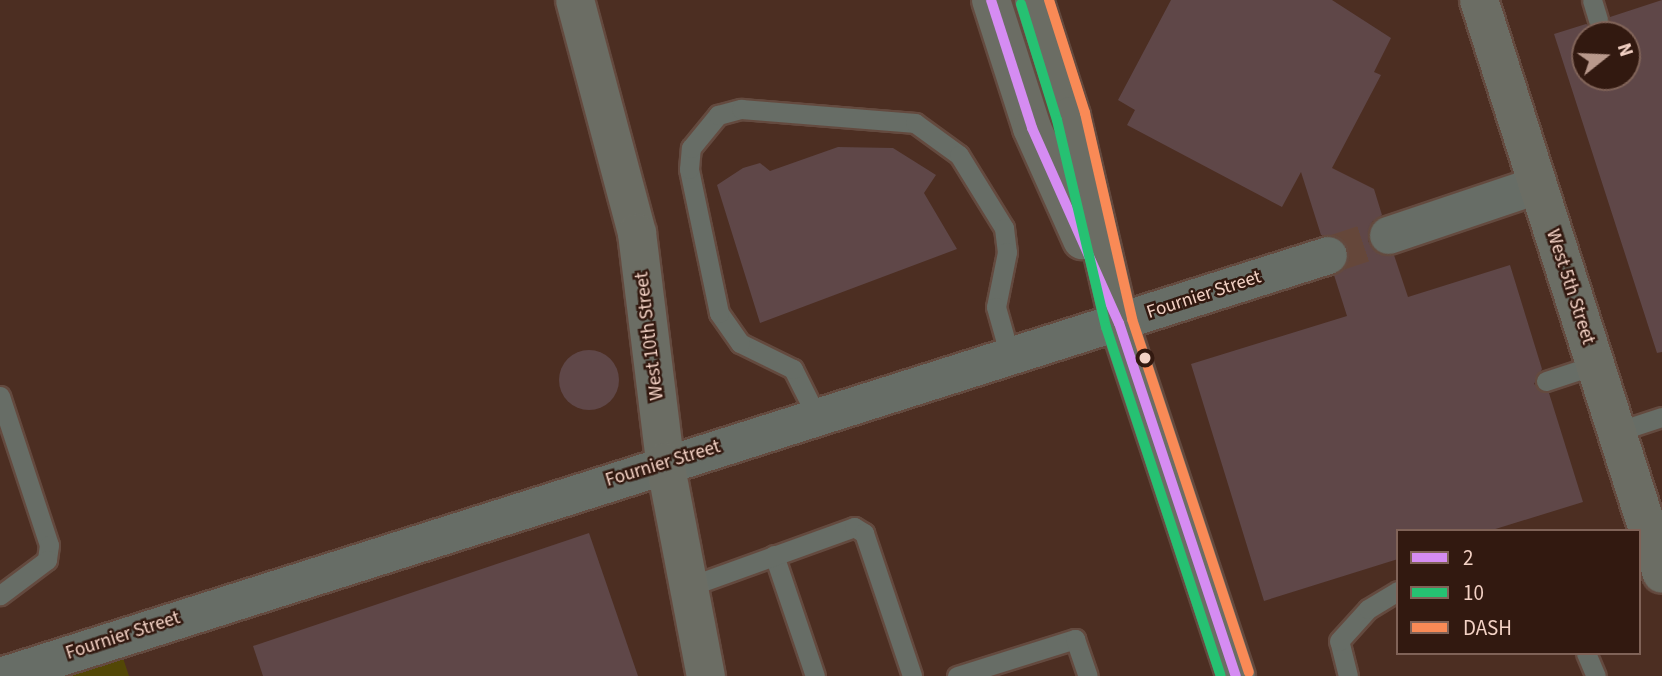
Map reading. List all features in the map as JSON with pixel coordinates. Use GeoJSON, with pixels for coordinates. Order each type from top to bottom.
{"type":"FeatureCollection","features":[{"type":"Feature","properties":{"kind":"street","name":"West 10th Street"},"geometry":{"type":"LineString","coordinates":[[575,0],[637,233],[665,462],[685,588],[706,676]]}},
{"type":"Feature","properties":{"kind":"street"},"geometry":{"type":"LineString","coordinates":[[991,0],[1032,128],[1119,323]]}},
{"type":"Feature","properties":{"kind":"street"},"geometry":{"type":"LineString","coordinates":[[1034,0],[1070,116],[1119,323],[1236,676]]}},
{"type":"Feature","properties":{"kind":"street","name":"West 5th Street"},"geometry":{"type":"LineString","coordinates":[[1479,0],[1654,550]]}},
{"type":"Feature","properties":{"kind":"street"},"geometry":{"type":"LineString","coordinates":[[1388,234],[1537,185]]}},
{"type":"Feature","properties":{"kind":"street","name":"Fournier Street"},"geometry":{"type":"LineString","coordinates":[[0,676],[665,462],[817,417],[1009,354],[1119,323],[1328,255]]}},
{"type":"Feature","properties":{"kind":"lane"},"geometry":{"type":"LineString","coordinates":[[1592,0],[1598,20]]}},
{"type":"Feature","properties":{"kind":"lane"},"geometry":{"type":"LineString","coordinates":[[817,417],[793,369],[740,343],[719,313],[689,169],[691,148],[718,115],[741,110],[915,123],[959,155],[1004,228],[1007,253],[996,307],[1009,354]]}},
{"type":"Feature","properties":{"kind":"lane"},"geometry":{"type":"LineString","coordinates":[[1546,381],[1595,365]]}},
{"type":"Feature","properties":{"kind":"lane"},"geometry":{"type":"LineString","coordinates":[[0,396],[49,545],[47,560],[0,594]]}},
{"type":"Feature","properties":{"kind":"lane"},"geometry":{"type":"LineString","coordinates":[[1616,432],[1662,417]]}},
{"type":"Feature","properties":{"kind":"lane"},"geometry":{"type":"LineString","coordinates":[[685,588],[842,528],[864,533],[912,676]]}},
{"type":"Feature","properties":{"kind":"lane"},"geometry":{"type":"LineString","coordinates":[[774,555],[815,676]]}},
{"type":"Feature","properties":{"kind":"lane"},"geometry":{"type":"LineString","coordinates":[[1348,676],[1339,641],[1368,609],[1396,592]]}},
{"type":"Feature","properties":{"kind":"lane"},"geometry":{"type":"LineString","coordinates":[[957,676],[1075,639],[1088,676]]}},
{"type":"Feature","properties":{"kind":"lane"},"geometry":{"type":"LineString","coordinates":[[1587,655],[1596,676]]}},
{"type":"Feature","properties":{"kind":"shaded area"},"geometry":{"type":"Polygon","coordinates":[[[120,649],[129,676],[39,676],[120,649]]]}},
{"type":"Feature","properties":{"kind":"building"},"geometry":{"type":"Polygon","coordinates":[[[1171,0],[1332,0],[1391,38],[1374,72],[1381,75],[1332,168],[1374,189],[1382,215],[1372,222],[1368,241],[1375,251],[1394,255],[1408,297],[1510,265],[1542,369],[1534,384],[1549,393],[1583,502],[1495,529],[1396,529],[1396,560],[1264,601],[1191,364],[1347,316],[1334,275],[1344,269],[1348,249],[1342,239],[1321,235],[1301,172],[1282,207],[1127,125],[1135,110],[1118,100],[1171,0]]]}},
{"type":"Feature","properties":{"kind":"building"},"geometry":{"type":"Polygon","coordinates":[[[1662,0],[1662,352],[1657,353],[1572,91],[1641,91],[1641,21],[1608,21],[1610,17],[1662,0]]]}},
{"type":"Feature","properties":{"kind":"building"},"geometry":{"type":"Polygon","coordinates":[[[1571,29],[1571,87],[1554,34],[1571,29]]]}},
{"type":"Feature","properties":{"kind":"building"},"geometry":{"type":"Polygon","coordinates":[[[838,147],[893,148],[936,175],[924,193],[957,249],[760,323],[717,185],[743,168],[760,163],[770,171],[838,147]]]}},
{"type":"Feature","properties":{"kind":"building"},"geometry":{"type":"Polygon","coordinates":[[[583,350],[595,350],[614,363],[619,380],[617,392],[606,405],[595,410],[583,410],[564,397],[559,386],[559,374],[572,355],[583,350]]]}},
{"type":"Feature","properties":{"kind":"building"},"geometry":{"type":"Polygon","coordinates":[[[589,533],[638,676],[263,676],[253,646],[589,533]]]}},
{"type":"Feature","properties":{"kind":"tunnel"},"geometry":{"type":"LineString","coordinates":[[1328,255],[1388,235]]}},
{"type":"Feature","properties":{"kind":"transit line","name":"2"},"geometry":{"type":"LineString","coordinates":[[991,0],[1032,128],[1119,323],[1236,676]]}},
{"type":"Feature","properties":{"kind":"transit line","name":"DASH"},"geometry":{"type":"LineString","coordinates":[[1049,0],[1085,113],[1132,319],[1249,672]]}},
{"type":"Feature","properties":{"kind":"transit line","name":"10"},"geometry":{"type":"LineString","coordinates":[[1021,4],[1057,120],[1106,327],[1221,676]]}}]}
